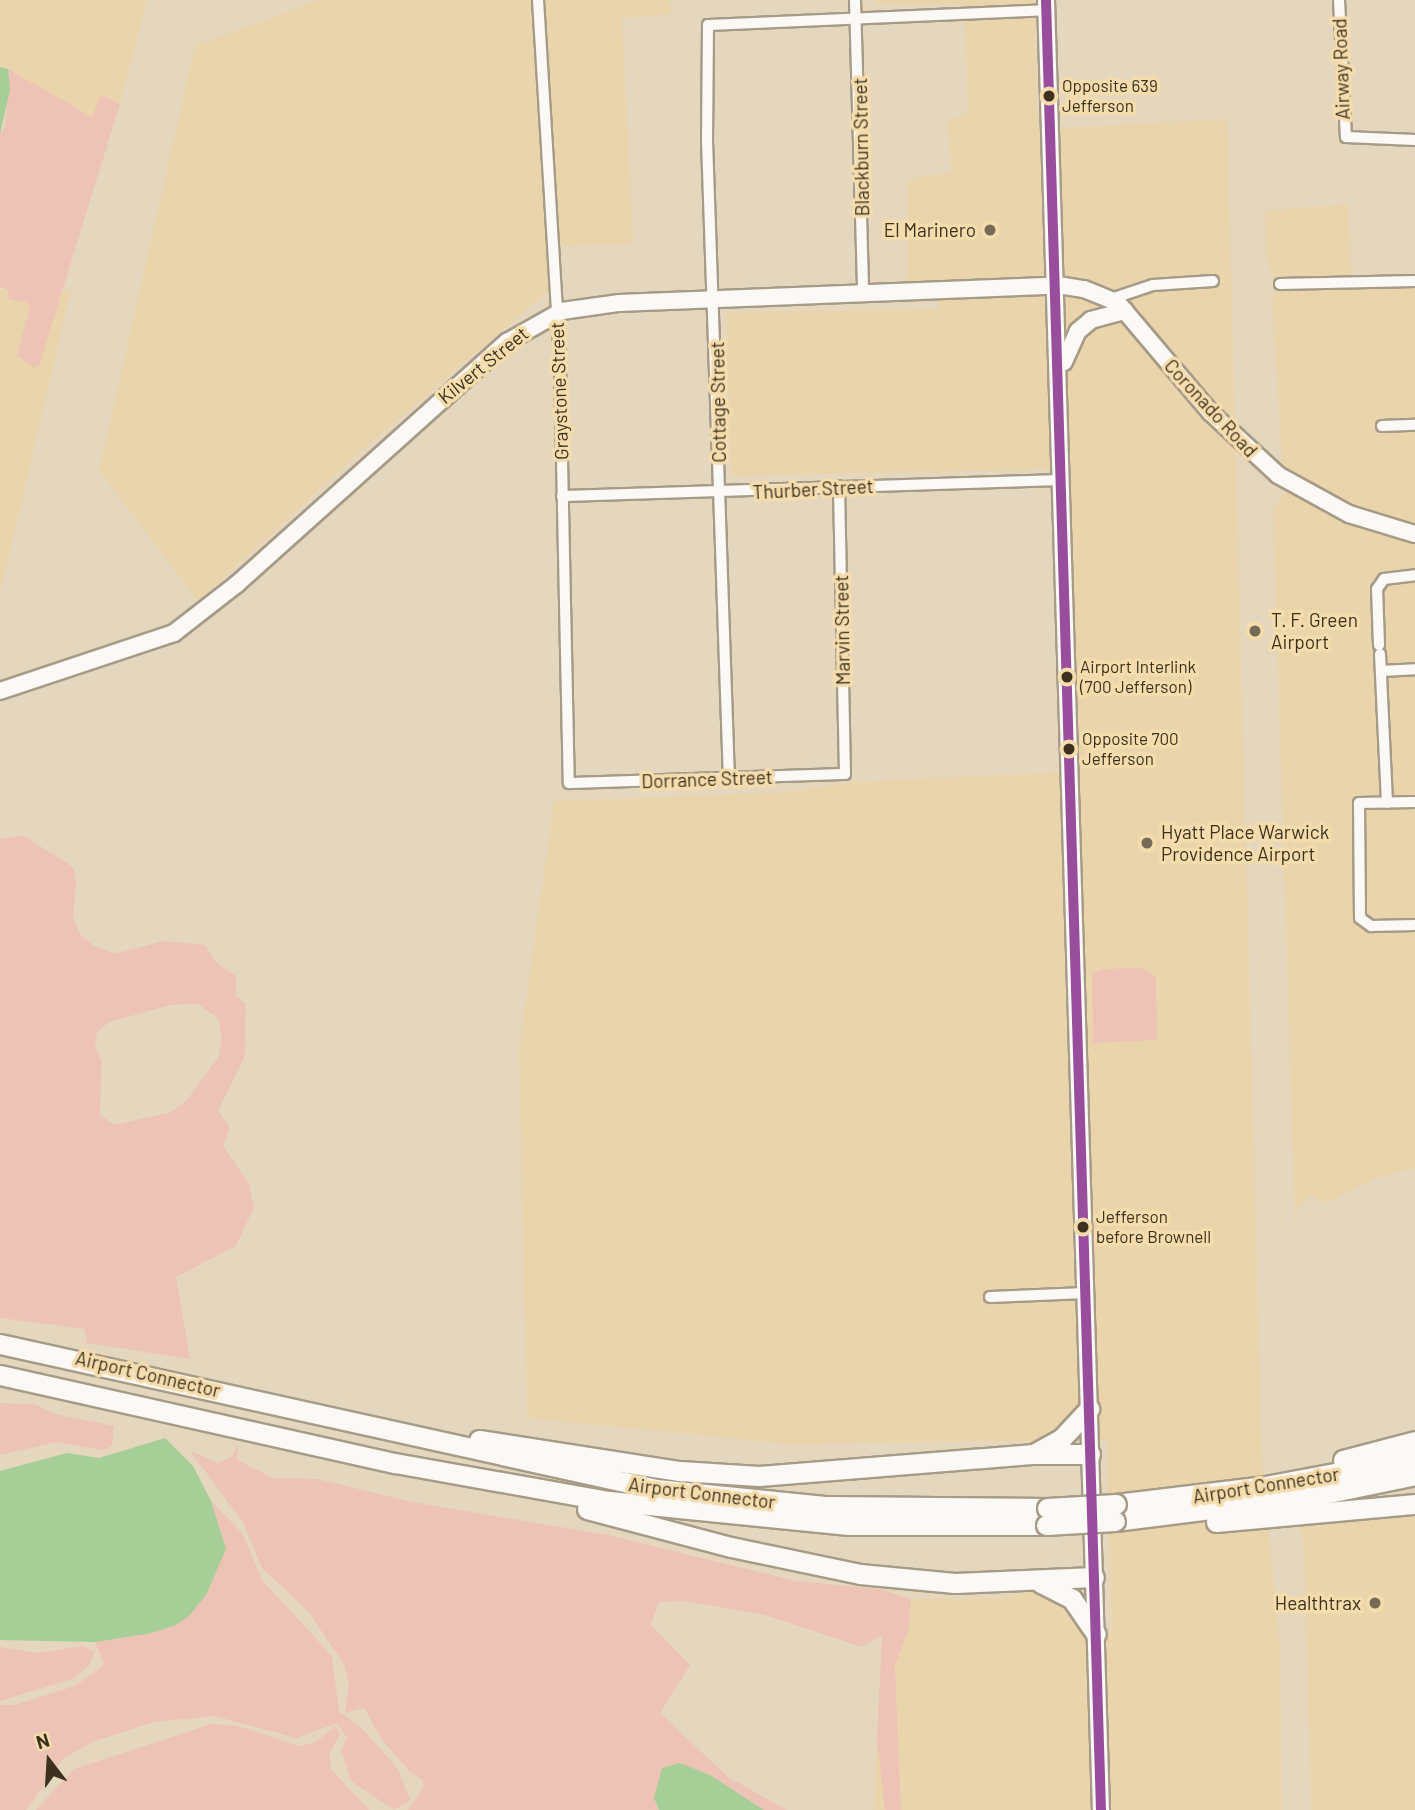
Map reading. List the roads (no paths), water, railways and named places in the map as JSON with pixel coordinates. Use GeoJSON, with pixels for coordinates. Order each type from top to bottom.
{"type":"FeatureCollection","features":[{"type":"Feature","properties":{"kind":"highway","name":"Airport Connector"},"geometry":{"type":"LineString","coordinates":[[0,1344],[400,1432],[570,1473],[709,1496],[914,1510],[1046,1516],[1120,1515],[1192,1497],[1265,1497],[1415,1475]]}},
{"type":"Feature","properties":{"kind":"highway","name":"Airport Connector"},"geometry":{"type":"LineString","coordinates":[[0,1375],[482,1480],[659,1508],[803,1522],[929,1527],[1046,1516]]}},
{"type":"Feature","properties":{"kind":"highway"},"geometry":{"type":"LineString","coordinates":[[1031,1454],[1062,1438],[1089,1409]]}},
{"type":"Feature","properties":{"kind":"highway"},"geometry":{"type":"LineString","coordinates":[[400,1432],[733,1475],[1031,1454],[1090,1454]]}},
{"type":"Feature","properties":{"kind":"highway"},"geometry":{"type":"LineString","coordinates":[[1311,1490],[1415,1441]]}},
{"type":"Feature","properties":{"kind":"highway","name":"Airport Connector"},"geometry":{"type":"LineString","coordinates":[[1311,1490],[1415,1458]]}},
{"type":"Feature","properties":{"kind":"highway"},"geometry":{"type":"LineString","coordinates":[[482,1480],[731,1547],[860,1574],[955,1583],[1037,1582],[1094,1577]]}},
{"type":"Feature","properties":{"kind":"highway"},"geometry":{"type":"LineString","coordinates":[[1120,1515],[1311,1490],[1415,1504]]}},
{"type":"Feature","properties":{"kind":"highway"},"geometry":{"type":"LineString","coordinates":[[1037,1582],[1072,1600],[1096,1634]]}},
{"type":"Feature","properties":{"kind":"main road"},"geometry":{"type":"LineString","coordinates":[[1046,5],[1058,285],[1101,1810]]}},
{"type":"Feature","properties":{"kind":"main road","name":"Kilvert Street"},"geometry":{"type":"LineString","coordinates":[[0,691],[161,639],[188,624],[507,342],[557,314],[619,303],[1058,285]]}},
{"type":"Feature","properties":{"kind":"main road","name":"Coronado Road"},"geometry":{"type":"LineString","coordinates":[[1058,285],[1111,299],[1125,311],[1229,432],[1263,464],[1304,491],[1349,514],[1415,534]]}},
{"type":"Feature","properties":{"kind":"main road"},"geometry":{"type":"LineString","coordinates":[[1060,371],[1078,331],[1091,320],[1125,311]]}},
{"type":"Feature","properties":{"kind":"street","name":"Graystone Street"},"geometry":{"type":"LineString","coordinates":[[538,0],[557,314],[569,783]]}},
{"type":"Feature","properties":{"kind":"street","name":"Blackburn Street"},"geometry":{"type":"LineString","coordinates":[[855,0],[863,295]]}},
{"type":"Feature","properties":{"kind":"street","name":"Airway Road"},"geometry":{"type":"LineString","coordinates":[[1339,0],[1346,137],[1415,140]]}},
{"type":"Feature","properties":{"kind":"street"},"geometry":{"type":"LineString","coordinates":[[857,17],[1046,5]]}},
{"type":"Feature","properties":{"kind":"street","name":"Cottage Street"},"geometry":{"type":"LineString","coordinates":[[729,779],[716,300],[707,141],[708,25],[857,17]]}},
{"type":"Feature","properties":{"kind":"street"},"geometry":{"type":"LineString","coordinates":[[1111,299],[1153,285],[1213,281]]}},
{"type":"Feature","properties":{"kind":"street"},"geometry":{"type":"LineString","coordinates":[[1280,284],[1415,281]]}},
{"type":"Feature","properties":{"kind":"street"},"geometry":{"type":"LineString","coordinates":[[1382,426],[1415,425]]}},
{"type":"Feature","properties":{"kind":"street","name":"Thurber Street"},"geometry":{"type":"LineString","coordinates":[[562,496],[1063,480]]}},
{"type":"Feature","properties":{"kind":"street","name":"Marvin Street"},"geometry":{"type":"LineString","coordinates":[[839,486],[845,774]]}},
{"type":"Feature","properties":{"kind":"street"},"geometry":{"type":"LineString","coordinates":[[1387,803],[1377,589],[1384,579],[1415,575]]}},
{"type":"Feature","properties":{"kind":"street"},"geometry":{"type":"LineString","coordinates":[[1381,671],[1415,670]]}},
{"type":"Feature","properties":{"kind":"street","name":"Dorrance Street"},"geometry":{"type":"LineString","coordinates":[[569,783],[845,774]]}},
{"type":"Feature","properties":{"kind":"street"},"geometry":{"type":"LineString","coordinates":[[1415,802],[1359,803],[1363,923],[1415,925]]}},
{"type":"Feature","properties":{"kind":"street"},"geometry":{"type":"LineString","coordinates":[[990,1297],[1086,1293]]}},
{"type":"Feature","properties":{"kind":"place","name":"Opposite 639 Jefferson"},"geometry":{"type":"Point","coordinates":[1049,96]}},
{"type":"Feature","properties":{"kind":"place","name":"El Marinero"},"geometry":{"type":"Point","coordinates":[990,230]}},
{"type":"Feature","properties":{"kind":"place","name":"T. F. Green Airport"},"geometry":{"type":"Point","coordinates":[1255,631]}},
{"type":"Feature","properties":{"kind":"place","name":"Airport Interlink (700 Jefferson)"},"geometry":{"type":"Point","coordinates":[1067,677]}},
{"type":"Feature","properties":{"kind":"place","name":"Opposite 700 Jefferson"},"geometry":{"type":"Point","coordinates":[1069,749]}},
{"type":"Feature","properties":{"kind":"place","name":"Hyatt Place Warwick Providence Airport"},"geometry":{"type":"Point","coordinates":[1147,843]}},
{"type":"Feature","properties":{"kind":"place","name":"Jefferson before Brownell"},"geometry":{"type":"Point","coordinates":[1083,1227]}},
{"type":"Feature","properties":{"kind":"place","name":"Healthtrax"},"geometry":{"type":"Point","coordinates":[1375,1603]}}]}
